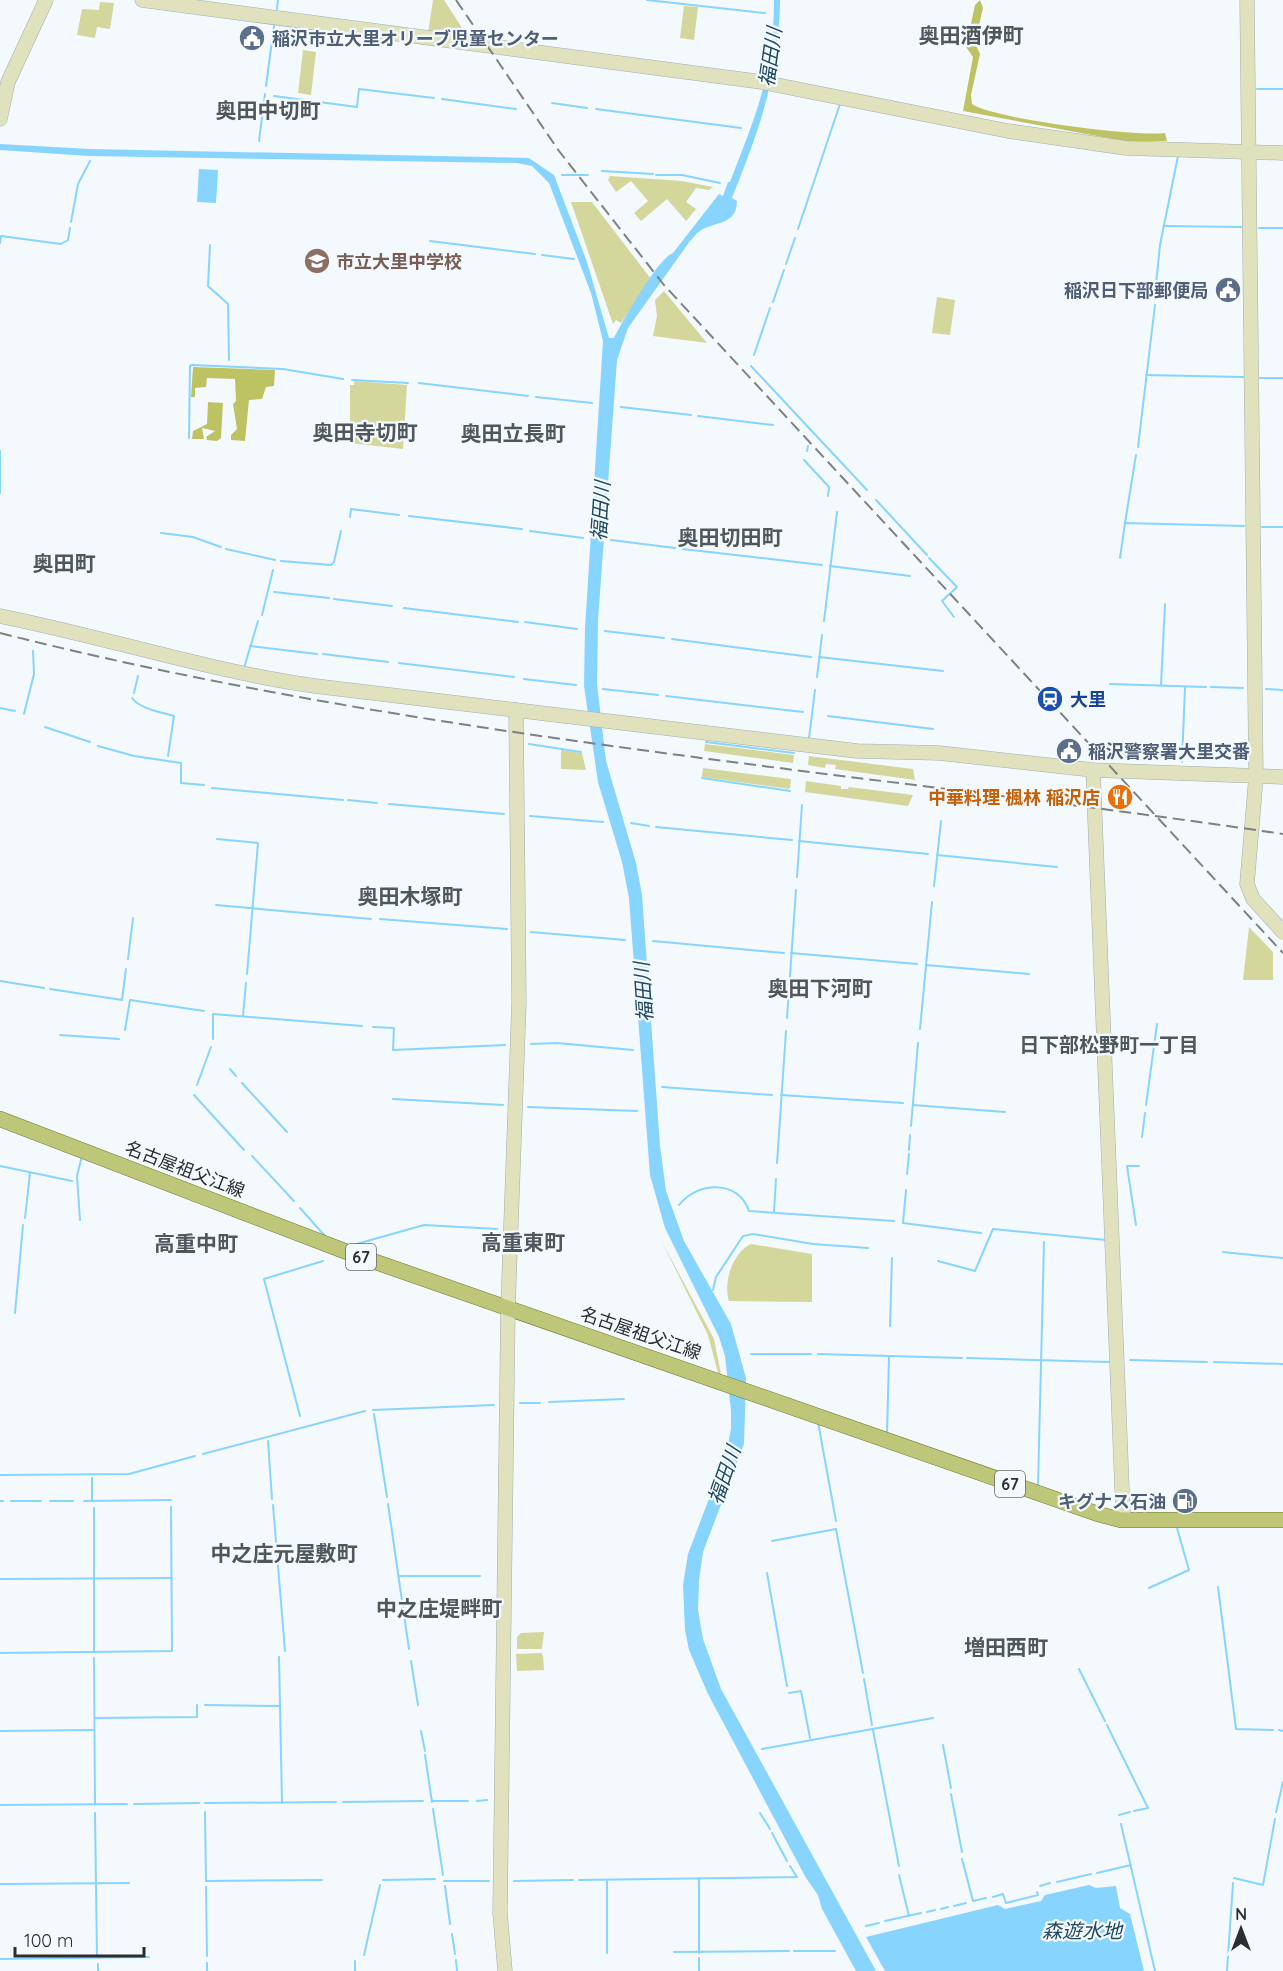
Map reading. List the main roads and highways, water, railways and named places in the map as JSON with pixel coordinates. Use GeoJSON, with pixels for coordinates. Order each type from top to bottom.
{"type":"FeatureCollection","features":[{"type":"Feature","properties":{"kind":"main road","name":"名古屋祖父江線"},"geometry":{"type":"LineString","coordinates":[[0,1119],[347,1252],[749,1390],[1098,1514],[1127,1520],[1283,1520]]}},
{"type":"Feature","properties":{"kind":"water","name":"福田川"},"geometry":{"type":"Polygon","coordinates":[[[774,0],[780,0],[776,54],[759,126],[732,198],[737,201],[734,214],[726,221],[701,230],[690,241],[628,328],[617,360],[598,620],[597,684],[606,761],[636,863],[642,895],[660,1146],[666,1191],[684,1241],[731,1324],[746,1378],[744,1444],[703,1552],[698,1610],[703,1639],[721,1689],[876,1971],[856,1971],[822,1909],[818,1895],[806,1878],[708,1694],[689,1650],[685,1630],[683,1585],[688,1554],[726,1454],[731,1429],[731,1411],[725,1356],[719,1337],[665,1228],[650,1175],[629,898],[622,862],[598,782],[584,686],[585,629],[603,341],[591,293],[549,183],[532,166],[517,163],[89,156],[0,150],[0,144],[90,149],[529,158],[554,175],[587,262],[609,338],[614,338],[641,291],[659,266],[673,253],[719,194],[723,196],[730,182],[755,116],[767,73],[771,51],[774,0]]]}},
{"type":"Feature","properties":{"kind":"water"},"geometry":{"type":"Polygon","coordinates":[[[199,169],[218,170],[216,203],[197,202],[199,169]]]}},
{"type":"Feature","properties":{"kind":"water","name":"森遊水地"},"geometry":{"type":"Polygon","coordinates":[[[1089,1885],[1096,1888],[1116,1886],[1120,1908],[1130,1914],[1144,1971],[885,1971],[866,1937],[998,1905],[1005,1909],[1041,1901],[1045,1895],[1089,1885]]]}},
{"type":"Feature","properties":{"kind":"waterway"},"geometry":{"type":"LineString","coordinates":[[277,9],[278,0]]}},
{"type":"Feature","properties":{"kind":"waterway"},"geometry":{"type":"LineString","coordinates":[[647,0],[765,13]]}},
{"type":"Feature","properties":{"kind":"waterway"},"geometry":{"type":"LineString","coordinates":[[266,86],[274,26]]}},
{"type":"Feature","properties":{"kind":"waterway"},"geometry":{"type":"LineString","coordinates":[[274,96],[357,107],[359,89],[434,98]]}},
{"type":"Feature","properties":{"kind":"waterway"},"geometry":{"type":"LineString","coordinates":[[1257,89],[1283,89]]}},
{"type":"Feature","properties":{"kind":"waterway"},"geometry":{"type":"LineString","coordinates":[[259,141],[265,94]]}},
{"type":"Feature","properties":{"kind":"waterway"},"geometry":{"type":"LineString","coordinates":[[442,99],[516,109]]}},
{"type":"Feature","properties":{"kind":"waterway"},"geometry":{"type":"LineString","coordinates":[[552,103],[587,108]]}},
{"type":"Feature","properties":{"kind":"waterway"},"geometry":{"type":"LineString","coordinates":[[798,229],[840,104]]}},
{"type":"Feature","properties":{"kind":"waterway"},"geometry":{"type":"LineString","coordinates":[[596,109],[741,128]]}},
{"type":"Feature","properties":{"kind":"waterway"},"geometry":{"type":"LineString","coordinates":[[1155,294],[1160,245],[1178,156]]}},
{"type":"Feature","properties":{"kind":"waterway"},"geometry":{"type":"LineString","coordinates":[[71,222],[78,184],[90,161]]}},
{"type":"Feature","properties":{"kind":"waterway"},"geometry":{"type":"LineString","coordinates":[[602,171],[653,174]]}},
{"type":"Feature","properties":{"kind":"waterway"},"geometry":{"type":"LineString","coordinates":[[562,175],[588,175]]}},
{"type":"Feature","properties":{"kind":"waterway"},"geometry":{"type":"LineString","coordinates":[[656,175],[682,175],[720,183]]}},
{"type":"Feature","properties":{"kind":"waterway"},"geometry":{"type":"LineString","coordinates":[[1164,226],[1242,227]]}},
{"type":"Feature","properties":{"kind":"waterway"},"geometry":{"type":"LineString","coordinates":[[0,243],[1,236],[61,244],[68,240],[70,228]]}},
{"type":"Feature","properties":{"kind":"waterway"},"geometry":{"type":"LineString","coordinates":[[1259,228],[1283,228]]}},
{"type":"Feature","properties":{"kind":"waterway"},"geometry":{"type":"LineString","coordinates":[[786,264],[795,238]]}},
{"type":"Feature","properties":{"kind":"waterway"},"geometry":{"type":"LineString","coordinates":[[430,241],[535,254]]}},
{"type":"Feature","properties":{"kind":"waterway"},"geometry":{"type":"LineString","coordinates":[[210,245],[208,286],[228,304],[229,360]]}},
{"type":"Feature","properties":{"kind":"waterway"},"geometry":{"type":"LineString","coordinates":[[542,255],[574,259]]}},
{"type":"Feature","properties":{"kind":"waterway"},"geometry":{"type":"LineString","coordinates":[[773,302],[784,270]]}},
{"type":"Feature","properties":{"kind":"waterway"},"geometry":{"type":"LineString","coordinates":[[1138,447],[1155,305]]}},
{"type":"Feature","properties":{"kind":"waterway"},"geometry":{"type":"LineString","coordinates":[[754,355],[770,308]]}},
{"type":"Feature","properties":{"kind":"waterway"},"geometry":{"type":"LineString","coordinates":[[189,438],[190,366],[192,365],[283,369],[343,379]]}},
{"type":"Feature","properties":{"kind":"waterway"},"geometry":{"type":"LineString","coordinates":[[751,366],[867,490]]}},
{"type":"Feature","properties":{"kind":"waterway"},"geometry":{"type":"LineString","coordinates":[[1146,375],[1243,377]]}},
{"type":"Feature","properties":{"kind":"waterway"},"geometry":{"type":"LineString","coordinates":[[1260,378],[1283,378]]}},
{"type":"Feature","properties":{"kind":"waterway"},"geometry":{"type":"LineString","coordinates":[[352,380],[408,383]]}},
{"type":"Feature","properties":{"kind":"waterway"},"geometry":{"type":"LineString","coordinates":[[419,383],[528,396]]}},
{"type":"Feature","properties":{"kind":"waterway"},"geometry":{"type":"LineString","coordinates":[[536,397],[592,403]]}},
{"type":"Feature","properties":{"kind":"waterway"},"geometry":{"type":"LineString","coordinates":[[621,407],[691,415]]}},
{"type":"Feature","properties":{"kind":"waterway"},"geometry":{"type":"LineString","coordinates":[[698,416],[773,425]]}},
{"type":"Feature","properties":{"kind":"waterway"},"geometry":{"type":"LineString","coordinates":[[807,451],[808,446]]}},
{"type":"Feature","properties":{"kind":"waterway"},"geometry":{"type":"LineString","coordinates":[[0,451],[0,493]]}},
{"type":"Feature","properties":{"kind":"waterway"},"geometry":{"type":"LineString","coordinates":[[1125,523],[1136,455]]}},
{"type":"Feature","properties":{"kind":"waterway"},"geometry":{"type":"LineString","coordinates":[[804,460],[829,487],[828,496]]}},
{"type":"Feature","properties":{"kind":"waterway"},"geometry":{"type":"LineString","coordinates":[[876,500],[927,555]]}},
{"type":"Feature","properties":{"kind":"waterway"},"geometry":{"type":"LineString","coordinates":[[350,517],[351,509],[399,515]]}},
{"type":"Feature","properties":{"kind":"waterway"},"geometry":{"type":"LineString","coordinates":[[824,621],[837,512]]}},
{"type":"Feature","properties":{"kind":"waterway"},"geometry":{"type":"LineString","coordinates":[[409,516],[522,529]]}},
{"type":"Feature","properties":{"kind":"waterway"},"geometry":{"type":"LineString","coordinates":[[1120,558],[1125,523],[1244,526]]}},
{"type":"Feature","properties":{"kind":"waterway"},"geometry":{"type":"LineString","coordinates":[[1262,527],[1283,527]]}},
{"type":"Feature","properties":{"kind":"waterway"},"geometry":{"type":"LineString","coordinates":[[281,561],[331,565],[334,562],[341,531]]}},
{"type":"Feature","properties":{"kind":"waterway","name":"福田川"},"geometry":{"type":"LineString","coordinates":[[530,531],[583,538]]}},
{"type":"Feature","properties":{"kind":"waterway"},"geometry":{"type":"LineString","coordinates":[[161,533],[193,537],[221,547]]}},
{"type":"Feature","properties":{"kind":"waterway","name":"福田川"},"geometry":{"type":"LineString","coordinates":[[611,540],[675,548]]}},
{"type":"Feature","properties":{"kind":"waterway"},"geometry":{"type":"LineString","coordinates":[[226,549],[275,560]]}},
{"type":"Feature","properties":{"kind":"waterway"},"geometry":{"type":"LineString","coordinates":[[683,549],[822,565]]}},
{"type":"Feature","properties":{"kind":"waterway"},"geometry":{"type":"LineString","coordinates":[[929,558],[957,587],[942,601],[954,617]]}},
{"type":"Feature","properties":{"kind":"waterway"},"geometry":{"type":"LineString","coordinates":[[830,566],[910,576]]}},
{"type":"Feature","properties":{"kind":"waterway"},"geometry":{"type":"LineString","coordinates":[[262,615],[273,570]]}},
{"type":"Feature","properties":{"kind":"waterway"},"geometry":{"type":"LineString","coordinates":[[274,592],[329,598]]}},
{"type":"Feature","properties":{"kind":"waterway"},"geometry":{"type":"LineString","coordinates":[[334,599],[392,606]]}},
{"type":"Feature","properties":{"kind":"waterway"},"geometry":{"type":"LineString","coordinates":[[1161,685],[1165,604]]}},
{"type":"Feature","properties":{"kind":"waterway"},"geometry":{"type":"LineString","coordinates":[[404,608],[518,622]]}},
{"type":"Feature","properties":{"kind":"waterway"},"geometry":{"type":"LineString","coordinates":[[244,668],[258,621]]}},
{"type":"Feature","properties":{"kind":"waterway"},"geometry":{"type":"LineString","coordinates":[[525,622],[577,629]]}},
{"type":"Feature","properties":{"kind":"waterway"},"geometry":{"type":"LineString","coordinates":[[605,631],[664,638]]}},
{"type":"Feature","properties":{"kind":"waterway"},"geometry":{"type":"LineString","coordinates":[[817,677],[822,635]]}},
{"type":"Feature","properties":{"kind":"waterway"},"geometry":{"type":"LineString","coordinates":[[672,639],[811,657]]}},
{"type":"Feature","properties":{"kind":"waterway"},"geometry":{"type":"LineString","coordinates":[[250,646],[317,654]]}},
{"type":"Feature","properties":{"kind":"waterway"},"geometry":{"type":"LineString","coordinates":[[24,714],[34,674],[33,651]]}},
{"type":"Feature","properties":{"kind":"waterway"},"geometry":{"type":"LineString","coordinates":[[323,654],[388,662]]}},
{"type":"Feature","properties":{"kind":"waterway"},"geometry":{"type":"LineString","coordinates":[[819,657],[943,671]]}},
{"type":"Feature","properties":{"kind":"waterway"},"geometry":{"type":"LineString","coordinates":[[399,663],[514,677]]}},
{"type":"Feature","properties":{"kind":"waterway"},"geometry":{"type":"LineString","coordinates":[[134,693],[138,676]]}},
{"type":"Feature","properties":{"kind":"waterway"},"geometry":{"type":"LineString","coordinates":[[524,679],[576,685]]}},
{"type":"Feature","properties":{"kind":"waterway"},"geometry":{"type":"LineString","coordinates":[[1110,684],[1206,687]]}},
{"type":"Feature","properties":{"kind":"waterway"},"geometry":{"type":"LineString","coordinates":[[1182,762],[1185,687]]}},
{"type":"Feature","properties":{"kind":"waterway"},"geometry":{"type":"LineString","coordinates":[[1211,687],[1243,688]]}},
{"type":"Feature","properties":{"kind":"waterway"},"geometry":{"type":"LineString","coordinates":[[603,689],[658,695]]}},
{"type":"Feature","properties":{"kind":"waterway"},"geometry":{"type":"LineString","coordinates":[[1266,689],[1283,690]]}},
{"type":"Feature","properties":{"kind":"waterway"},"geometry":{"type":"LineString","coordinates":[[809,738],[815,690]]}},
{"type":"Feature","properties":{"kind":"waterway"},"geometry":{"type":"LineString","coordinates":[[666,696],[803,712]]}},
{"type":"Feature","properties":{"kind":"waterway"},"geometry":{"type":"LineString","coordinates":[[132,698],[145,707],[174,716],[168,756]]}},
{"type":"Feature","properties":{"kind":"waterway"},"geometry":{"type":"LineString","coordinates":[[0,708],[15,711]]}},
{"type":"Feature","properties":{"kind":"waterway"},"geometry":{"type":"LineString","coordinates":[[828,716],[933,729]]}},
{"type":"Feature","properties":{"kind":"waterway"},"geometry":{"type":"LineString","coordinates":[[45,727],[90,742]]}},
{"type":"Feature","properties":{"kind":"waterway"},"geometry":{"type":"LineString","coordinates":[[706,742],[794,753]]}},
{"type":"Feature","properties":{"kind":"waterway"},"geometry":{"type":"LineString","coordinates":[[529,744],[581,752]]}},
{"type":"Feature","properties":{"kind":"waterway"},"geometry":{"type":"LineString","coordinates":[[98,746],[134,756],[181,763],[181,783],[204,785]]}},
{"type":"Feature","properties":{"kind":"waterway"},"geometry":{"type":"LineString","coordinates":[[702,778],[790,791]]}},
{"type":"Feature","properties":{"kind":"waterway"},"geometry":{"type":"LineString","coordinates":[[212,788],[343,800]]}},
{"type":"Feature","properties":{"kind":"waterway"},"geometry":{"type":"LineString","coordinates":[[348,800],[377,803]]}},
{"type":"Feature","properties":{"kind":"waterway"},"geometry":{"type":"LineString","coordinates":[[389,804],[504,814]]}},
{"type":"Feature","properties":{"kind":"waterway"},"geometry":{"type":"LineString","coordinates":[[797,877],[802,805]]}},
{"type":"Feature","properties":{"kind":"waterway"},"geometry":{"type":"LineString","coordinates":[[530,816],[603,822]]}},
{"type":"Feature","properties":{"kind":"waterway"},"geometry":{"type":"LineString","coordinates":[[934,886],[941,821]]}},
{"type":"Feature","properties":{"kind":"waterway"},"geometry":{"type":"LineString","coordinates":[[631,823],[649,826]]}},
{"type":"Feature","properties":{"kind":"waterway"},"geometry":{"type":"LineString","coordinates":[[656,827],[792,840]]}},
{"type":"Feature","properties":{"kind":"waterway"},"geometry":{"type":"LineString","coordinates":[[217,839],[258,843],[247,974]]}},
{"type":"Feature","properties":{"kind":"waterway"},"geometry":{"type":"LineString","coordinates":[[799,841],[928,854]]}},
{"type":"Feature","properties":{"kind":"waterway"},"geometry":{"type":"LineString","coordinates":[[937,855],[1057,867]]}},
{"type":"Feature","properties":{"kind":"waterway"},"geometry":{"type":"LineString","coordinates":[[787,1018],[796,890]]}},
{"type":"Feature","properties":{"kind":"waterway"},"geometry":{"type":"LineString","coordinates":[[920,1029],[932,902]]}},
{"type":"Feature","properties":{"kind":"waterway"},"geometry":{"type":"LineString","coordinates":[[216,905],[371,919]]}},
{"type":"Feature","properties":{"kind":"waterway"},"geometry":{"type":"LineString","coordinates":[[128,959],[133,918]]}},
{"type":"Feature","properties":{"kind":"waterway"},"geometry":{"type":"LineString","coordinates":[[380,919],[507,929]]}},
{"type":"Feature","properties":{"kind":"waterway"},"geometry":{"type":"LineString","coordinates":[[531,932],[625,940]]}},
{"type":"Feature","properties":{"kind":"waterway"},"geometry":{"type":"LineString","coordinates":[[653,941],[784,953]]}},
{"type":"Feature","properties":{"kind":"waterway"},"geometry":{"type":"LineString","coordinates":[[791,953],[917,964]]}},
{"type":"Feature","properties":{"kind":"waterway"},"geometry":{"type":"LineString","coordinates":[[926,965],[1029,974]]}},
{"type":"Feature","properties":{"kind":"waterway"},"geometry":{"type":"LineString","coordinates":[[50,989],[122,1000],[126,969]]}},
{"type":"Feature","properties":{"kind":"waterway"},"geometry":{"type":"LineString","coordinates":[[0,981],[44,988]]}},
{"type":"Feature","properties":{"kind":"waterway"},"geometry":{"type":"LineString","coordinates":[[243,1016],[246,983]]}},
{"type":"Feature","properties":{"kind":"waterway"},"geometry":{"type":"LineString","coordinates":[[125,1030],[130,1000],[204,1011]]}},
{"type":"Feature","properties":{"kind":"waterway"},"geometry":{"type":"LineString","coordinates":[[213,1039],[213,1014],[362,1026]]}},
{"type":"Feature","properties":{"kind":"waterway"},"geometry":{"type":"LineString","coordinates":[[1146,1105],[1157,1024]]}},
{"type":"Feature","properties":{"kind":"waterway"},"geometry":{"type":"LineString","coordinates":[[373,1027],[394,1028],[393,1050],[505,1045]]}},
{"type":"Feature","properties":{"kind":"waterway"},"geometry":{"type":"LineString","coordinates":[[777,1163],[786,1031]]}},
{"type":"Feature","properties":{"kind":"waterway"},"geometry":{"type":"LineString","coordinates":[[60,1035],[119,1039]]}},
{"type":"Feature","properties":{"kind":"waterway"},"geometry":{"type":"LineString","coordinates":[[531,1044],[557,1043],[633,1050]]}},
{"type":"Feature","properties":{"kind":"waterway"},"geometry":{"type":"LineString","coordinates":[[911,1126],[918,1043]]}},
{"type":"Feature","properties":{"kind":"waterway"},"geometry":{"type":"LineString","coordinates":[[197,1085],[211,1047]]}},
{"type":"Feature","properties":{"kind":"waterway"},"geometry":{"type":"LineString","coordinates":[[230,1069],[236,1076]]}},
{"type":"Feature","properties":{"kind":"waterway"},"geometry":{"type":"LineString","coordinates":[[242,1083],[287,1132]]}},
{"type":"Feature","properties":{"kind":"waterway"},"geometry":{"type":"LineString","coordinates":[[662,1087],[772,1095]]}},
{"type":"Feature","properties":{"kind":"waterway"},"geometry":{"type":"LineString","coordinates":[[194,1095],[244,1150]]}},
{"type":"Feature","properties":{"kind":"waterway"},"geometry":{"type":"LineString","coordinates":[[781,1095],[903,1103]]}},
{"type":"Feature","properties":{"kind":"waterway"},"geometry":{"type":"LineString","coordinates":[[393,1099],[503,1105]]}},
{"type":"Feature","properties":{"kind":"waterway"},"geometry":{"type":"LineString","coordinates":[[913,1105],[1005,1112]]}},
{"type":"Feature","properties":{"kind":"waterway"},"geometry":{"type":"LineString","coordinates":[[528,1107],[637,1111]]}},
{"type":"Feature","properties":{"kind":"waterway"},"geometry":{"type":"LineString","coordinates":[[1142,1137],[1145,1113]]}},
{"type":"Feature","properties":{"kind":"waterway"},"geometry":{"type":"LineString","coordinates":[[909,1150],[910,1135]]}},
{"type":"Feature","properties":{"kind":"waterway"},"geometry":{"type":"LineString","coordinates":[[907,1174],[909,1154]]}},
{"type":"Feature","properties":{"kind":"waterway"},"geometry":{"type":"LineString","coordinates":[[80,1220],[77,1176],[82,1156]]}},
{"type":"Feature","properties":{"kind":"waterway"},"geometry":{"type":"LineString","coordinates":[[252,1156],[294,1201]]}},
{"type":"Feature","properties":{"kind":"waterway"},"geometry":{"type":"LineString","coordinates":[[0,1166],[72,1181]]}},
{"type":"Feature","properties":{"kind":"waterway"},"geometry":{"type":"LineString","coordinates":[[1136,1225],[1127,1166],[1139,1166]]}},
{"type":"Feature","properties":{"kind":"waterway"},"geometry":{"type":"LineString","coordinates":[[25,1218],[30,1173]]}},
{"type":"Feature","properties":{"kind":"waterway"},"geometry":{"type":"LineString","coordinates":[[774,1212],[776,1179]]}},
{"type":"Feature","properties":{"kind":"waterway"},"geometry":{"type":"LineString","coordinates":[[679,1205],[697,1191],[717,1187],[737,1194],[749,1211],[894,1221]]}},
{"type":"Feature","properties":{"kind":"waterway"},"geometry":{"type":"LineString","coordinates":[[906,1190],[903,1223],[981,1233]]}},
{"type":"Feature","properties":{"kind":"waterway"},"geometry":{"type":"LineString","coordinates":[[300,1208],[325,1236]]}},
{"type":"Feature","properties":{"kind":"waterway"},"geometry":{"type":"LineString","coordinates":[[15,1313],[23,1225]]}},
{"type":"Feature","properties":{"kind":"waterway"},"geometry":{"type":"LineString","coordinates":[[353,1245],[424,1225],[497,1229]]}},
{"type":"Feature","properties":{"kind":"waterway"},"geometry":{"type":"LineString","coordinates":[[938,1261],[975,1271],[993,1229],[1106,1240]]}},
{"type":"Feature","properties":{"kind":"waterway"},"geometry":{"type":"LineString","coordinates":[[713,1290],[716,1277],[743,1236],[753,1234],[813,1244],[868,1248]]}},
{"type":"Feature","properties":{"kind":"waterway"},"geometry":{"type":"LineString","coordinates":[[1038,1486],[1044,1242]]}},
{"type":"Feature","properties":{"kind":"waterway"},"geometry":{"type":"LineString","coordinates":[[1223,1252],[1283,1258]]}},
{"type":"Feature","properties":{"kind":"waterway"},"geometry":{"type":"LineString","coordinates":[[890,1326],[892,1258]]}},
{"type":"Feature","properties":{"kind":"waterway"},"geometry":{"type":"LineString","coordinates":[[300,1416],[264,1279],[323,1261]]}},
{"type":"Feature","properties":{"kind":"waterway"},"geometry":{"type":"LineString","coordinates":[[751,1354],[811,1354]]}},
{"type":"Feature","properties":{"kind":"waterway"},"geometry":{"type":"LineString","coordinates":[[818,1354],[962,1358]]}},
{"type":"Feature","properties":{"kind":"waterway"},"geometry":{"type":"LineString","coordinates":[[887,1434],[889,1356]]}},
{"type":"Feature","properties":{"kind":"waterway"},"geometry":{"type":"LineString","coordinates":[[967,1358],[1109,1362]]}},
{"type":"Feature","properties":{"kind":"waterway"},"geometry":{"type":"LineString","coordinates":[[1130,1360],[1207,1362]]}},
{"type":"Feature","properties":{"kind":"waterway"},"geometry":{"type":"LineString","coordinates":[[1214,1362],[1283,1364]]}},
{"type":"Feature","properties":{"kind":"waterway"},"geometry":{"type":"LineString","coordinates":[[549,1402],[624,1399]]}},
{"type":"Feature","properties":{"kind":"waterway"},"geometry":{"type":"LineString","coordinates":[[520,1403],[540,1403]]}},
{"type":"Feature","properties":{"kind":"waterway"},"geometry":{"type":"LineString","coordinates":[[373,1410],[494,1405]]}},
{"type":"Feature","properties":{"kind":"waterway"},"geometry":{"type":"LineString","coordinates":[[203,1454],[365,1411]]}},
{"type":"Feature","properties":{"kind":"waterway"},"geometry":{"type":"LineString","coordinates":[[374,1414],[387,1497]]}},
{"type":"Feature","properties":{"kind":"waterway"},"geometry":{"type":"LineString","coordinates":[[818,1422],[836,1521]]}},
{"type":"Feature","properties":{"kind":"waterway"},"geometry":{"type":"LineString","coordinates":[[268,1441],[272,1499]]}},
{"type":"Feature","properties":{"kind":"waterway"},"geometry":{"type":"LineString","coordinates":[[0,1475],[129,1474],[195,1456]]}},
{"type":"Feature","properties":{"kind":"waterway"},"geometry":{"type":"LineString","coordinates":[[92,1478],[92,1501]]}},
{"type":"Feature","properties":{"kind":"waterway"},"geometry":{"type":"LineString","coordinates":[[84,1501],[171,1500]]}},
{"type":"Feature","properties":{"kind":"waterway"},"geometry":{"type":"LineString","coordinates":[[11,1501],[41,1501]]}},
{"type":"Feature","properties":{"kind":"waterway"},"geometry":{"type":"LineString","coordinates":[[50,1501],[73,1501]]}},
{"type":"Feature","properties":{"kind":"waterway"},"geometry":{"type":"LineString","coordinates":[[388,1504],[409,1649]]}},
{"type":"Feature","properties":{"kind":"waterway"},"geometry":{"type":"LineString","coordinates":[[273,1505],[285,1651]]}},
{"type":"Feature","properties":{"kind":"waterway"},"geometry":{"type":"LineString","coordinates":[[0,1653],[172,1651],[171,1507]]}},
{"type":"Feature","properties":{"kind":"waterway"},"geometry":{"type":"LineString","coordinates":[[94,1508],[94,1652]]}},
{"type":"Feature","properties":{"kind":"waterway"},"geometry":{"type":"LineString","coordinates":[[1149,1588],[1189,1570],[1177,1528]]}},
{"type":"Feature","properties":{"kind":"waterway"},"geometry":{"type":"LineString","coordinates":[[772,1541],[836,1529],[863,1673]]}},
{"type":"Feature","properties":{"kind":"waterway"},"geometry":{"type":"LineString","coordinates":[[767,1573],[787,1686]]}},
{"type":"Feature","properties":{"kind":"waterway"},"geometry":{"type":"LineString","coordinates":[[399,1576],[480,1576]]}},
{"type":"Feature","properties":{"kind":"waterway"},"geometry":{"type":"LineString","coordinates":[[0,1579],[172,1578]]}},
{"type":"Feature","properties":{"kind":"waterway"},"geometry":{"type":"LineString","coordinates":[[1218,1587],[1236,1729],[1273,1730]]}},
{"type":"Feature","properties":{"kind":"waterway"},"geometry":{"type":"LineString","coordinates":[[279,1657],[282,1803]]}},
{"type":"Feature","properties":{"kind":"waterway"},"geometry":{"type":"LineString","coordinates":[[94,1658],[95,1804]]}},
{"type":"Feature","properties":{"kind":"waterway"},"geometry":{"type":"LineString","coordinates":[[411,1661],[418,1705]]}},
{"type":"Feature","properties":{"kind":"waterway"},"geometry":{"type":"LineString","coordinates":[[1079,1669],[1105,1721]]}},
{"type":"Feature","properties":{"kind":"waterway"},"geometry":{"type":"LineString","coordinates":[[864,1679],[872,1725]]}},
{"type":"Feature","properties":{"kind":"waterway"},"geometry":{"type":"LineString","coordinates":[[789,1693],[801,1691],[810,1738]]}},
{"type":"Feature","properties":{"kind":"waterway"},"geometry":{"type":"LineString","coordinates":[[95,1718],[197,1717],[197,1705]]}},
{"type":"Feature","properties":{"kind":"waterway"},"geometry":{"type":"LineString","coordinates":[[205,1705],[280,1706]]}},
{"type":"Feature","properties":{"kind":"waterway"},"geometry":{"type":"LineString","coordinates":[[762,1749],[933,1718]]}},
{"type":"Feature","properties":{"kind":"waterway"},"geometry":{"type":"LineString","coordinates":[[1107,1725],[1148,1808],[1134,1811]]}},
{"type":"Feature","properties":{"kind":"waterway"},"geometry":{"type":"LineString","coordinates":[[0,1731],[93,1730]]}},
{"type":"Feature","properties":{"kind":"waterway"},"geometry":{"type":"LineString","coordinates":[[873,1730],[899,1866]]}},
{"type":"Feature","properties":{"kind":"waterway"},"geometry":{"type":"LineString","coordinates":[[1279,1730],[1283,1731]]}},
{"type":"Feature","properties":{"kind":"waterway"},"geometry":{"type":"LineString","coordinates":[[421,1731],[425,1751]]}},
{"type":"Feature","properties":{"kind":"waterway"},"geometry":{"type":"LineString","coordinates":[[943,1745],[951,1788]]}},
{"type":"Feature","properties":{"kind":"waterway"},"geometry":{"type":"LineString","coordinates":[[425,1755],[432,1802]]}},
{"type":"Feature","properties":{"kind":"waterway"},"geometry":{"type":"LineString","coordinates":[[1276,1812],[1283,1782]]}},
{"type":"Feature","properties":{"kind":"waterway"},"geometry":{"type":"LineString","coordinates":[[951,1794],[962,1852]]}},
{"type":"Feature","properties":{"kind":"waterway"},"geometry":{"type":"LineString","coordinates":[[477,1801],[487,1800]]}},
{"type":"Feature","properties":{"kind":"waterway"},"geometry":{"type":"LineString","coordinates":[[343,1802],[423,1801]]}},
{"type":"Feature","properties":{"kind":"waterway"},"geometry":{"type":"LineString","coordinates":[[432,1801],[468,1801]]}},
{"type":"Feature","properties":{"kind":"waterway"},"geometry":{"type":"LineString","coordinates":[[205,1803],[336,1802]]}},
{"type":"Feature","properties":{"kind":"waterway"},"geometry":{"type":"LineString","coordinates":[[134,1804],[199,1803]]}},
{"type":"Feature","properties":{"kind":"waterway"},"geometry":{"type":"LineString","coordinates":[[0,1805],[127,1804]]}},
{"type":"Feature","properties":{"kind":"waterway"},"geometry":{"type":"LineString","coordinates":[[433,1809],[443,1875]]}},
{"type":"Feature","properties":{"kind":"waterway"},"geometry":{"type":"LineString","coordinates":[[205,1812],[206,1881]]}},
{"type":"Feature","properties":{"kind":"waterway"},"geometry":{"type":"LineString","coordinates":[[1119,1815],[1130,1812]]}},
{"type":"Feature","properties":{"kind":"waterway"},"geometry":{"type":"LineString","coordinates":[[95,1813],[97,1957]]}},
{"type":"Feature","properties":{"kind":"waterway"},"geometry":{"type":"LineString","coordinates":[[760,1813],[770,1829]]}},
{"type":"Feature","properties":{"kind":"waterway"},"geometry":{"type":"LineString","coordinates":[[1234,1878],[1263,1885],[1275,1819]]}},
{"type":"Feature","properties":{"kind":"waterway"},"geometry":{"type":"LineString","coordinates":[[1121,1824],[1155,1971]]}},
{"type":"Feature","properties":{"kind":"waterway"},"geometry":{"type":"LineString","coordinates":[[772,1833],[787,1861]]}},
{"type":"Feature","properties":{"kind":"waterway"},"geometry":{"type":"LineString","coordinates":[[962,1859],[973,1901],[986,1898]]}},
{"type":"Feature","properties":{"kind":"waterway"},"geometry":{"type":"LineString","coordinates":[[1097,1873],[1131,1865]]}},
{"type":"Feature","properties":{"kind":"waterway"},"geometry":{"type":"LineString","coordinates":[[579,1880],[797,1877],[790,1866]]}},
{"type":"Feature","properties":{"kind":"waterway"},"geometry":{"type":"LineString","coordinates":[[1057,1882],[1091,1874]]}},
{"type":"Feature","properties":{"kind":"waterway"},"geometry":{"type":"LineString","coordinates":[[899,1875],[909,1916]]}},
{"type":"Feature","properties":{"kind":"waterway"},"geometry":{"type":"LineString","coordinates":[[699,1878],[699,1953]]}},
{"type":"Feature","properties":{"kind":"waterway"},"geometry":{"type":"LineString","coordinates":[[383,1880],[435,1879]]}},
{"type":"Feature","properties":{"kind":"waterway"},"geometry":{"type":"LineString","coordinates":[[206,1881],[322,1880]]}},
{"type":"Feature","properties":{"kind":"waterway"},"geometry":{"type":"LineString","coordinates":[[514,1881],[573,1880]]}},
{"type":"Feature","properties":{"kind":"waterway"},"geometry":{"type":"LineString","coordinates":[[444,1881],[489,1881]]}},
{"type":"Feature","properties":{"kind":"waterway"},"geometry":{"type":"LineString","coordinates":[[607,1881],[607,1953]]}},
{"type":"Feature","properties":{"kind":"waterway"},"geometry":{"type":"LineString","coordinates":[[0,1884],[129,1883]]}},
{"type":"Feature","properties":{"kind":"waterway"},"geometry":{"type":"LineString","coordinates":[[1040,1886],[1050,1883]]}},
{"type":"Feature","properties":{"kind":"waterway"},"geometry":{"type":"LineString","coordinates":[[1227,1971],[1233,1883]]}},
{"type":"Feature","properties":{"kind":"waterway"},"geometry":{"type":"LineString","coordinates":[[364,1955],[380,1885]]}},
{"type":"Feature","properties":{"kind":"waterway"},"geometry":{"type":"LineString","coordinates":[[445,1886],[450,1924]]}},
{"type":"Feature","properties":{"kind":"waterway"},"geometry":{"type":"LineString","coordinates":[[206,1887],[207,1956]]}},
{"type":"Feature","properties":{"kind":"waterway"},"geometry":{"type":"LineString","coordinates":[[993,1897],[1003,1894],[1006,1903],[1038,1895],[1037,1892]]}},
{"type":"Feature","properties":{"kind":"waterway"},"geometry":{"type":"LineString","coordinates":[[954,1906],[966,1903]]}},
{"type":"Feature","properties":{"kind":"waterway"},"geometry":{"type":"LineString","coordinates":[[941,1909],[948,1907]]}},
{"type":"Feature","properties":{"kind":"waterway"},"geometry":{"type":"LineString","coordinates":[[927,1912],[935,1910]]}},
{"type":"Feature","properties":{"kind":"waterway"},"geometry":{"type":"LineString","coordinates":[[885,1921],[921,1913]]}},
{"type":"Feature","properties":{"kind":"waterway"},"geometry":{"type":"LineString","coordinates":[[866,1926],[879,1923]]}},
{"type":"Feature","properties":{"kind":"waterway"},"geometry":{"type":"LineString","coordinates":[[452,1934],[455,1954]]}},
{"type":"Feature","properties":{"kind":"waterway"},"geometry":{"type":"LineString","coordinates":[[674,1952],[789,1951]]}},
{"type":"Feature","properties":{"kind":"waterway"},"geometry":{"type":"LineString","coordinates":[[794,1951],[835,1951]]}},
{"type":"Feature","properties":{"kind":"waterway"},"geometry":{"type":"LineString","coordinates":[[0,1959],[149,1957]]}},
{"type":"Feature","properties":{"kind":"waterway"},"geometry":{"type":"LineString","coordinates":[[699,1958],[699,1971]]}},
{"type":"Feature","properties":{"kind":"waterway"},"geometry":{"type":"LineString","coordinates":[[456,1960],[457,1971]]}},
{"type":"Feature","properties":{"kind":"waterway"},"geometry":{"type":"LineString","coordinates":[[355,1961],[355,1971]]}},
{"type":"Feature","properties":{"kind":"waterway"},"geometry":{"type":"LineString","coordinates":[[207,1963],[207,1971]]}},
{"type":"Feature","properties":{"kind":"waterway"},"geometry":{"type":"LineString","coordinates":[[98,1964],[98,1971]]}},
{"type":"Feature","properties":{"kind":"railway"},"geometry":{"type":"LineString","coordinates":[[456,0],[559,151],[664,285],[1283,953]]}},
{"type":"Feature","properties":{"kind":"railway"},"geometry":{"type":"LineString","coordinates":[[0,633],[158,669],[317,700],[477,727],[1283,834]]}},
{"type":"Feature","properties":{"kind":"place","name":"稲沢市立大里オリーブ児童センター"},"geometry":{"type":"Point","coordinates":[252,38]}},
{"type":"Feature","properties":{"kind":"place","name":"市立大里中学校"},"geometry":{"type":"Point","coordinates":[317,261]}},
{"type":"Feature","properties":{"kind":"place","name":"稲沢日下部郵便局"},"geometry":{"type":"Point","coordinates":[1228,290]}},
{"type":"Feature","properties":{"kind":"place","name":"大里"},"geometry":{"type":"Point","coordinates":[1050,699]}},
{"type":"Feature","properties":{"kind":"place","name":"稲沢警察署大里交番"},"geometry":{"type":"Point","coordinates":[1069,751]}},
{"type":"Feature","properties":{"kind":"place","name":"中華料理 楓林 稲沢店"},"geometry":{"type":"Point","coordinates":[1120,797]}},
{"type":"Feature","properties":{"kind":"place","name":"キグナス石油"},"geometry":{"type":"Point","coordinates":[1185,1501]}},
{"type":"Feature","properties":{"kind":"district","name":"奥田酒伊町"},"geometry":{"type":"Point","coordinates":[971,35]}},
{"type":"Feature","properties":{"kind":"district","name":"奥田中切町"},"geometry":{"type":"Point","coordinates":[268,110]}},
{"type":"Feature","properties":{"kind":"district","name":"奥田寺切町"},"geometry":{"type":"Point","coordinates":[365,432]}},
{"type":"Feature","properties":{"kind":"district","name":"奥田立長町"},"geometry":{"type":"Point","coordinates":[513,433]}},
{"type":"Feature","properties":{"kind":"district","name":"奥田切田町"},"geometry":{"type":"Point","coordinates":[730,537]}},
{"type":"Feature","properties":{"kind":"district","name":"奥田町"},"geometry":{"type":"Point","coordinates":[64,563]}},
{"type":"Feature","properties":{"kind":"district","name":"奥田木塚町"},"geometry":{"type":"Point","coordinates":[410,896]}},
{"type":"Feature","properties":{"kind":"district","name":"奥田下河町"},"geometry":{"type":"Point","coordinates":[820,988]}},
{"type":"Feature","properties":{"kind":"district","name":"日下部松野町一丁目"},"geometry":{"type":"Point","coordinates":[1109,1044]}},
{"type":"Feature","properties":{"kind":"district","name":"高重東町"},"geometry":{"type":"Point","coordinates":[523,1242]}},
{"type":"Feature","properties":{"kind":"district","name":"高重中町"},"geometry":{"type":"Point","coordinates":[196,1243]}},
{"type":"Feature","properties":{"kind":"district","name":"中之庄元屋敷町"},"geometry":{"type":"Point","coordinates":[284,1553]}},
{"type":"Feature","properties":{"kind":"district","name":"中之庄堤畔町"},"geometry":{"type":"Point","coordinates":[439,1608]}},
{"type":"Feature","properties":{"kind":"district","name":"増田西町"},"geometry":{"type":"Point","coordinates":[1006,1647]}}]}
